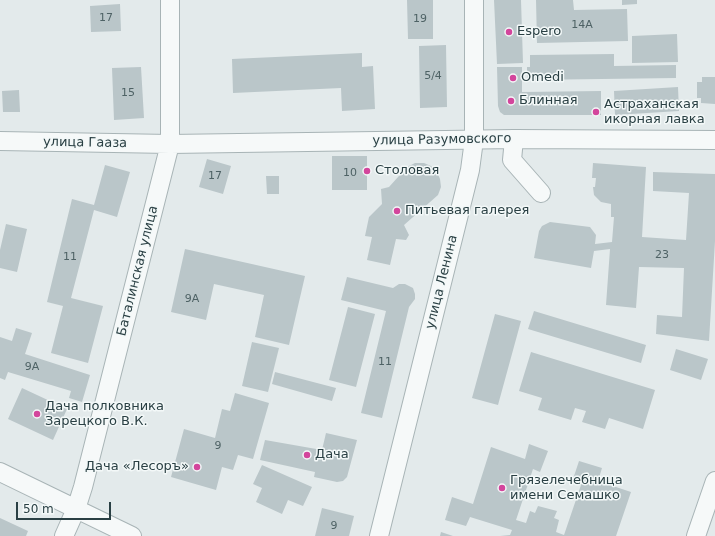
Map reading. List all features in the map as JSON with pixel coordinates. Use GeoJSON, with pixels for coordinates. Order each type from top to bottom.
{"type":"FeatureCollection","features":[{"type":"Feature","properties":{"kind":"street","name":"Баталинская улица"},"geometry":{"type":"LineString","coordinates":[[64,536],[76,509],[170,144],[170,0]]}},
{"type":"Feature","properties":{"kind":"street","name":"улица Ленина"},"geometry":{"type":"LineString","coordinates":[[379,536],[468,177],[474,140],[474,0]]}},
{"type":"Feature","properties":{"kind":"street","name":"улица Разумовского"},"geometry":{"type":"LineString","coordinates":[[170,144],[514,139],[715,140]]}},
{"type":"Feature","properties":{"kind":"street"},"geometry":{"type":"LineString","coordinates":[[514,139],[512,160],[541,193]]}},
{"type":"Feature","properties":{"kind":"street","name":"улица Гааза"},"geometry":{"type":"LineString","coordinates":[[0,141],[170,144]]}},
{"type":"Feature","properties":{"kind":"street"},"geometry":{"type":"LineString","coordinates":[[0,472],[132,536]]}},
{"type":"Feature","properties":{"kind":"street"},"geometry":{"type":"LineString","coordinates":[[696,536],[715,481]]}},
{"type":"Feature","properties":{"kind":"building"},"geometry":{"type":"Polygon","coordinates":[[[407,0],[433,0],[433,39],[408,39],[407,0]]]}},
{"type":"Feature","properties":{"kind":"building","name":"Espero"},"geometry":{"type":"Polygon","coordinates":[[[494,0],[521,0],[523,63],[497,64],[494,0]]]}},
{"type":"Feature","properties":{"kind":"building"},"geometry":{"type":"Polygon","coordinates":[[[536,0],[573,0],[574,10],[627,9],[628,41],[537,43],[536,0]]]}},
{"type":"Feature","properties":{"kind":"building"},"geometry":{"type":"Polygon","coordinates":[[[622,0],[637,0],[637,4],[622,5],[622,0]]]}},
{"type":"Feature","properties":{"kind":"building"},"geometry":{"type":"Polygon","coordinates":[[[120,4],[121,31],[91,32],[90,6],[120,4]]]}},
{"type":"Feature","properties":{"kind":"building"},"geometry":{"type":"Polygon","coordinates":[[[677,34],[678,62],[632,63],[632,36],[677,34]]]}},
{"type":"Feature","properties":{"kind":"building"},"geometry":{"type":"Polygon","coordinates":[[[446,45],[447,107],[420,108],[419,46],[446,45]]]}},
{"type":"Feature","properties":{"kind":"building"},"geometry":{"type":"Polygon","coordinates":[[[362,53],[362,67],[373,66],[375,109],[342,111],[341,88],[233,93],[232,59],[362,53]]]}},
{"type":"Feature","properties":{"kind":"building"},"geometry":{"type":"Polygon","coordinates":[[[614,54],[614,66],[676,65],[676,78],[527,80],[527,67],[530,67],[530,55],[614,54]]]}},
{"type":"Feature","properties":{"kind":"building"},"geometry":{"type":"Polygon","coordinates":[[[141,67],[144,118],[114,120],[112,68],[141,67]]]}},
{"type":"Feature","properties":{"kind":"building"},"geometry":{"type":"Polygon","coordinates":[[[497,67],[522,67],[522,92],[601,91],[601,115],[504,115],[500,112],[498,106],[497,67]]]}},
{"type":"Feature","properties":{"kind":"building"},"geometry":{"type":"Polygon","coordinates":[[[702,77],[715,77],[715,104],[701,103],[701,98],[697,98],[697,82],[702,82],[702,77]]]}},
{"type":"Feature","properties":{"kind":"building"},"geometry":{"type":"Polygon","coordinates":[[[678,87],[679,111],[615,115],[614,91],[678,87]]]}},
{"type":"Feature","properties":{"kind":"building"},"geometry":{"type":"Polygon","coordinates":[[[19,90],[20,112],[3,112],[2,91],[19,90]]]}},
{"type":"Feature","properties":{"kind":"building"},"geometry":{"type":"Polygon","coordinates":[[[332,156],[367,156],[367,190],[332,190],[332,156]]]}},
{"type":"Feature","properties":{"kind":"building"},"geometry":{"type":"Polygon","coordinates":[[[207,159],[231,166],[223,194],[199,187],[207,159]]]}},
{"type":"Feature","properties":{"kind":"building","name":"Питьевая галерея"},"geometry":{"type":"Polygon","coordinates":[[[415,163],[424,163],[431,166],[437,172],[441,187],[438,195],[404,225],[409,235],[406,240],[396,239],[390,265],[367,260],[372,237],[365,236],[369,217],[382,204],[381,189],[389,187],[407,167],[415,163]]]}},
{"type":"Feature","properties":{"kind":"building"},"geometry":{"type":"Polygon","coordinates":[[[593,163],[646,167],[642,237],[686,240],[689,193],[653,191],[653,172],[715,174],[715,241],[709,341],[656,334],[657,315],[682,317],[684,268],[639,267],[636,308],[606,305],[610,249],[594,251],[591,268],[534,258],[539,231],[542,226],[550,222],[590,227],[596,235],[595,244],[612,242],[614,217],[611,217],[611,204],[601,202],[594,195],[593,187],[595,187],[596,178],[592,178],[593,163]]]}},
{"type":"Feature","properties":{"kind":"building"},"geometry":{"type":"Polygon","coordinates":[[[105,165],[130,172],[117,217],[94,210],[71,298],[103,306],[88,363],[51,353],[63,306],[47,302],[72,199],[94,205],[105,165]]]}},
{"type":"Feature","properties":{"kind":"building"},"geometry":{"type":"Polygon","coordinates":[[[266,176],[279,176],[279,194],[267,194],[266,176]]]}},
{"type":"Feature","properties":{"kind":"building"},"geometry":{"type":"Polygon","coordinates":[[[6,224],[27,229],[17,272],[0,268],[0,250],[6,224]]]}},
{"type":"Feature","properties":{"kind":"building"},"geometry":{"type":"Polygon","coordinates":[[[185,249],[305,276],[289,345],[255,337],[264,295],[214,284],[206,320],[171,312],[185,249]]]}},
{"type":"Feature","properties":{"kind":"building"},"geometry":{"type":"Polygon","coordinates":[[[347,277],[393,288],[399,284],[405,284],[413,288],[415,294],[415,299],[409,307],[382,418],[361,413],[386,311],[341,300],[347,277]]]}},
{"type":"Feature","properties":{"kind":"building"},"geometry":{"type":"Polygon","coordinates":[[[348,307],[375,314],[356,387],[329,380],[348,307]]]}},
{"type":"Feature","properties":{"kind":"building"},"geometry":{"type":"Polygon","coordinates":[[[534,311],[646,345],[641,363],[528,329],[534,311]]]}},
{"type":"Feature","properties":{"kind":"building"},"geometry":{"type":"Polygon","coordinates":[[[495,314],[521,321],[498,405],[472,398],[495,314]]]}},
{"type":"Feature","properties":{"kind":"building"},"geometry":{"type":"Polygon","coordinates":[[[16,328],[32,333],[25,354],[90,375],[82,402],[69,398],[71,391],[8,372],[5,380],[0,378],[0,337],[12,341],[16,328]]]}},
{"type":"Feature","properties":{"kind":"building"},"geometry":{"type":"Polygon","coordinates":[[[252,342],[279,348],[268,392],[242,386],[252,342]]]}},
{"type":"Feature","properties":{"kind":"building"},"geometry":{"type":"Polygon","coordinates":[[[676,349],[708,359],[701,380],[670,370],[676,349]]]}},
{"type":"Feature","properties":{"kind":"building"},"geometry":{"type":"Polygon","coordinates":[[[531,352],[655,390],[643,429],[609,418],[605,429],[582,422],[586,411],[575,408],[571,420],[538,410],[542,398],[519,391],[531,352]]]}},
{"type":"Feature","properties":{"kind":"building"},"geometry":{"type":"Polygon","coordinates":[[[275,372],[336,388],[332,401],[272,384],[275,372]]]}},
{"type":"Feature","properties":{"kind":"building","name":"Дача полковника Зарецкого В.К."},"geometry":{"type":"Polygon","coordinates":[[[22,388],[67,409],[53,440],[8,419],[22,388]]]}},
{"type":"Feature","properties":{"kind":"building"},"geometry":{"type":"Polygon","coordinates":[[[235,393],[269,403],[253,459],[238,455],[233,470],[222,467],[216,490],[171,477],[184,429],[215,438],[222,409],[230,411],[235,393]]]}},
{"type":"Feature","properties":{"kind":"building","name":"Дача"},"geometry":{"type":"Polygon","coordinates":[[[326,433],[357,440],[347,477],[343,481],[337,482],[314,477],[315,472],[260,460],[265,440],[322,450],[326,433]]]}},
{"type":"Feature","properties":{"kind":"building","name":"Грязелечебница имени Семашко"},"geometry":{"type":"Polygon","coordinates":[[[529,444],[548,451],[540,472],[533,469],[516,520],[526,523],[530,511],[535,513],[538,506],[557,511],[554,518],[559,520],[556,532],[564,535],[581,485],[572,482],[579,461],[602,468],[598,481],[631,492],[616,536],[500,536],[510,535],[512,530],[470,517],[466,526],[445,520],[452,497],[473,504],[491,447],[525,459],[529,444]]]}},
{"type":"Feature","properties":{"kind":"building"},"geometry":{"type":"Polygon","coordinates":[[[262,465],[312,487],[303,506],[288,500],[282,514],[256,502],[262,488],[253,484],[262,465]]]}},
{"type":"Feature","properties":{"kind":"building"},"geometry":{"type":"Polygon","coordinates":[[[322,508],[354,516],[349,536],[315,536],[322,508]]]}},
{"type":"Feature","properties":{"kind":"building"},"geometry":{"type":"Polygon","coordinates":[[[0,518],[28,531],[26,536],[0,536],[0,518]]]}},
{"type":"Feature","properties":{"kind":"building"},"geometry":{"type":"Polygon","coordinates":[[[441,532],[453,536],[440,536],[441,532]]]}},
{"type":"Feature","properties":{"kind":"place","name":"Espero"},"geometry":{"type":"Point","coordinates":[509,32]}},
{"type":"Feature","properties":{"kind":"place","name":"Omedi"},"geometry":{"type":"Point","coordinates":[513,78]}},
{"type":"Feature","properties":{"kind":"place","name":"Блинная"},"geometry":{"type":"Point","coordinates":[511,101]}},
{"type":"Feature","properties":{"kind":"place","name":"Астраханская икорная лавка"},"geometry":{"type":"Point","coordinates":[596,112]}},
{"type":"Feature","properties":{"kind":"place","name":"Столовая"},"geometry":{"type":"Point","coordinates":[367,171]}},
{"type":"Feature","properties":{"kind":"place","name":"Питьевая галерея"},"geometry":{"type":"Point","coordinates":[397,211]}},
{"type":"Feature","properties":{"kind":"place","name":"Дача полковника Зарецкого В.К."},"geometry":{"type":"Point","coordinates":[37,414]}},
{"type":"Feature","properties":{"kind":"place","name":"Дача"},"geometry":{"type":"Point","coordinates":[307,455]}},
{"type":"Feature","properties":{"kind":"place","name":"Дача «Лесоръ»"},"geometry":{"type":"Point","coordinates":[197,467]}},
{"type":"Feature","properties":{"kind":"place","name":"Грязелечебница имени Семашко"},"geometry":{"type":"Point","coordinates":[502,488]}}]}
